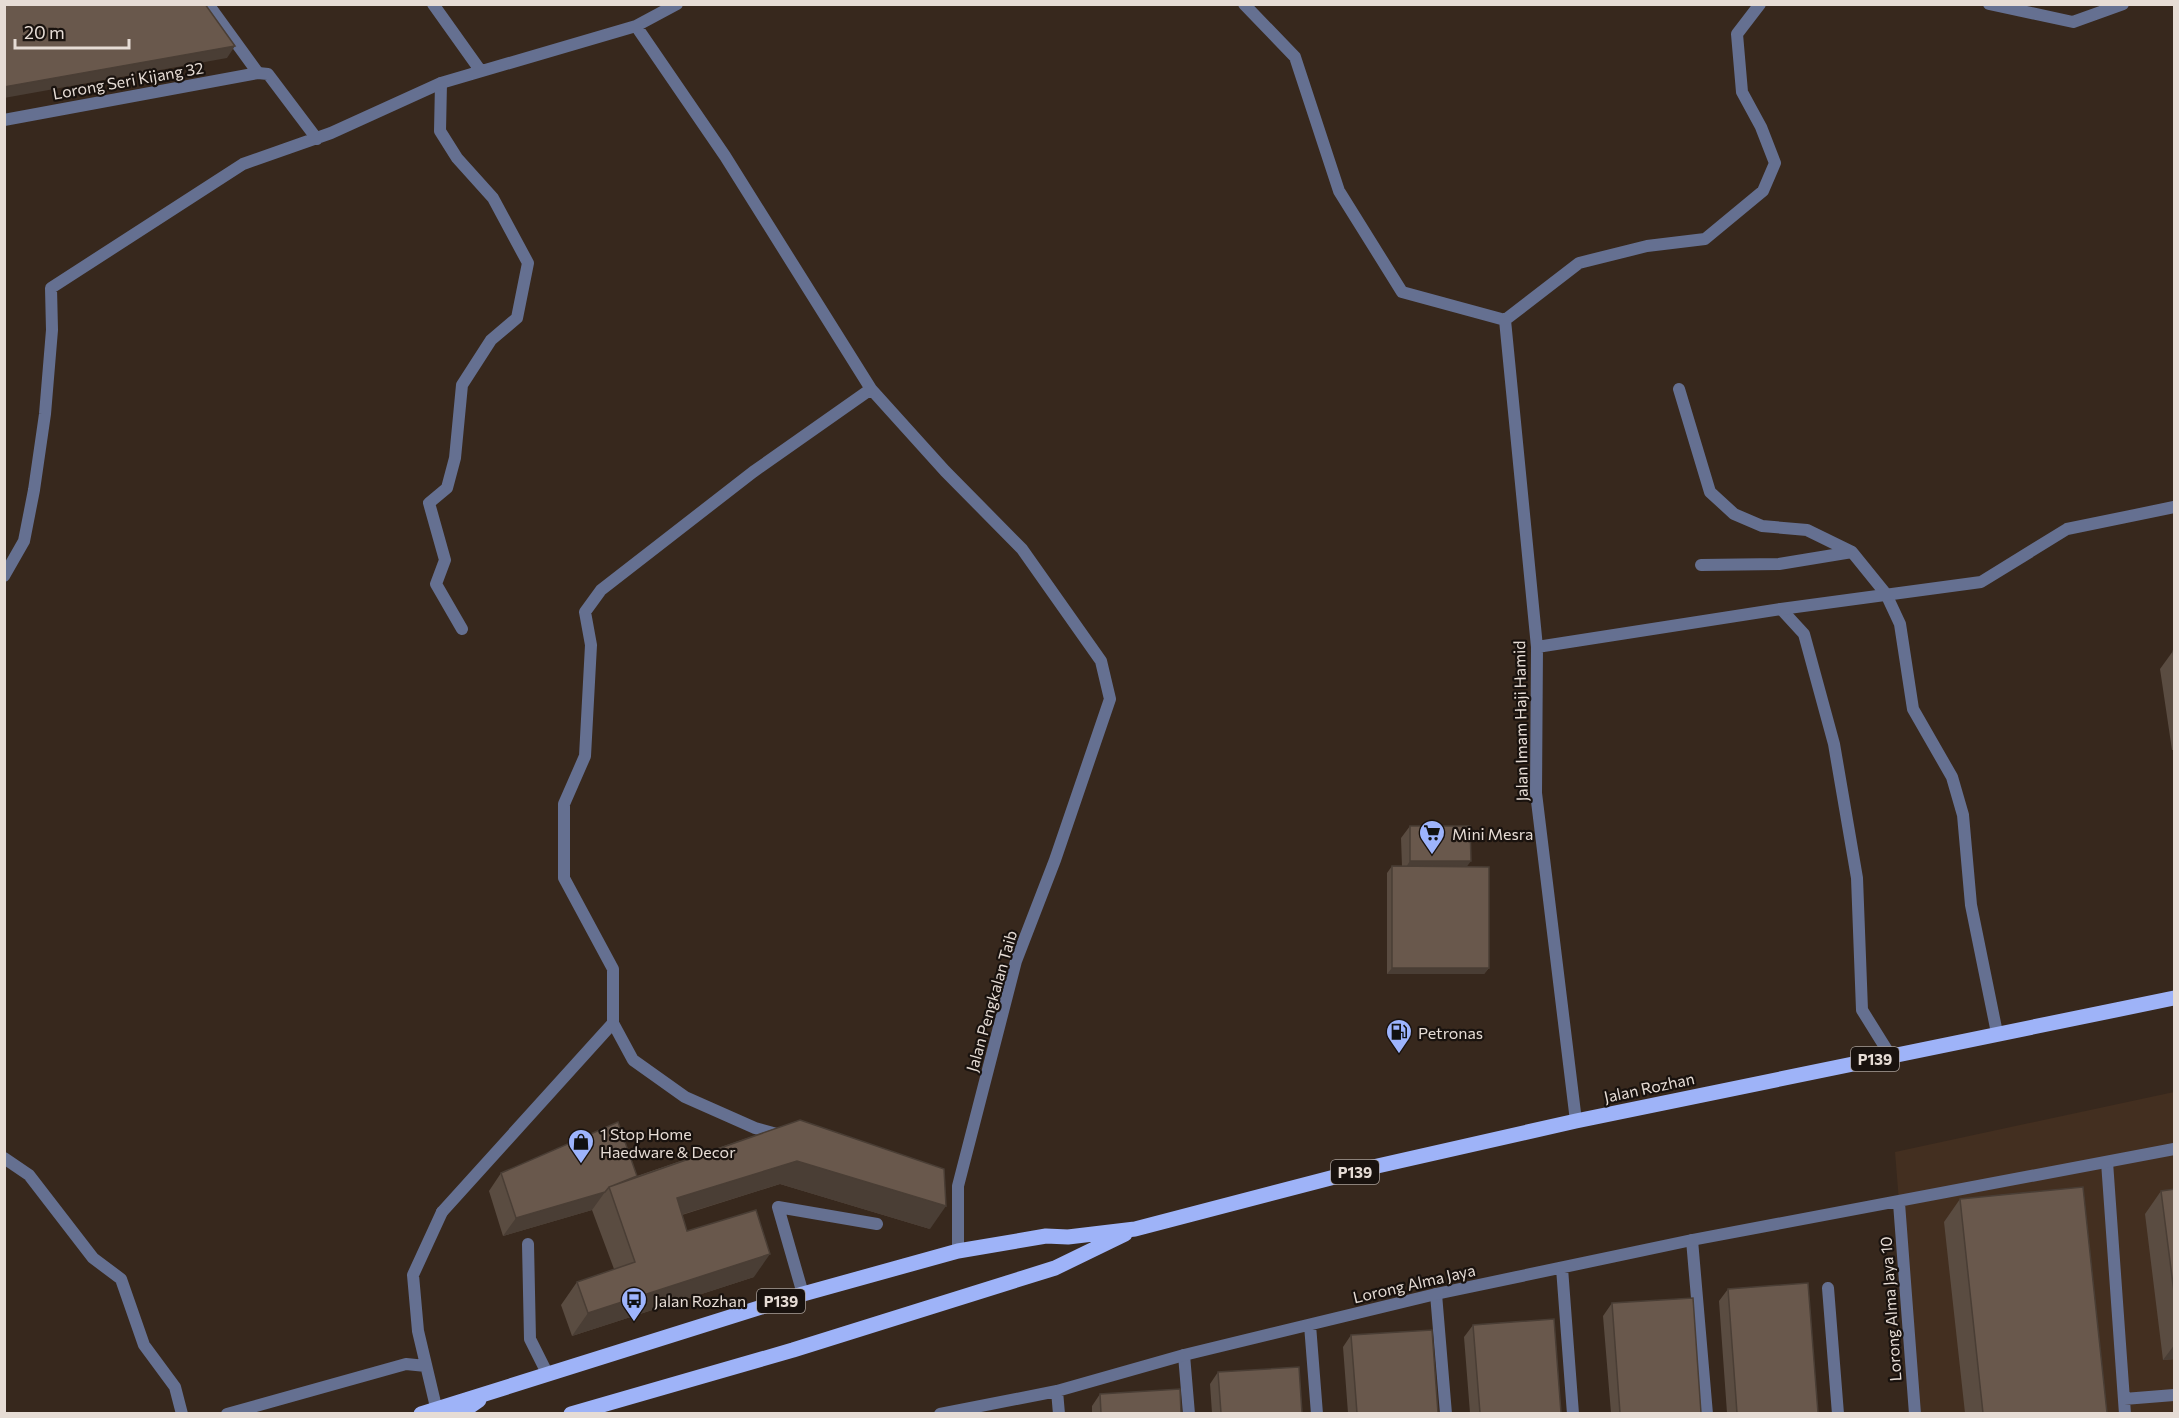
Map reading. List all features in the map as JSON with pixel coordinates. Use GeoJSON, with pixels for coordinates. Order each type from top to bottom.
{"type":"FeatureCollection","features":[{"type":"Feature","properties":{"kind":"main road","name":"Jalan Rozhan"},"geometry":{"type":"LineString","coordinates":[[421,1413],[803,1294],[958,1251],[1046,1236],[1068,1237],[1136,1229],[1373,1167],[1576,1121],[2175,998]]}},
{"type":"Feature","properties":{"kind":"main road","name":"Jalan Rozhan"},"geometry":{"type":"LineString","coordinates":[[571,1413],[793,1350],[1055,1268],[1136,1229]]}},
{"type":"Feature","properties":{"kind":"main road"},"geometry":{"type":"LineString","coordinates":[[459,1413],[500,1389]]}},
{"type":"Feature","properties":{"kind":"street"},"geometry":{"type":"LineString","coordinates":[[208,4],[258,73],[268,74],[317,139]]}},
{"type":"Feature","properties":{"kind":"street"},"geometry":{"type":"LineString","coordinates":[[434,4],[480,70]]}},
{"type":"Feature","properties":{"kind":"street"},"geometry":{"type":"LineString","coordinates":[[4,576],[24,541],[34,490],[49,362],[51,288],[243,164],[317,139],[441,83],[636,27],[677,4]]}},
{"type":"Feature","properties":{"kind":"street"},"geometry":{"type":"LineString","coordinates":[[1244,4],[1295,57],[1339,191],[1402,292],[1505,320],[1579,263],[1647,246],[1705,239],[1763,190],[1775,163],[1761,127],[1742,92],[1737,34],[1760,4]]}},
{"type":"Feature","properties":{"kind":"street"},"geometry":{"type":"LineString","coordinates":[[1989,4],[2073,22],[2123,4]]}},
{"type":"Feature","properties":{"kind":"street"},"geometry":{"type":"LineString","coordinates":[[636,27],[724,156],[871,389],[753,472],[601,590],[585,612],[591,645],[585,756],[564,804],[564,878],[613,969],[613,1023],[633,1060],[685,1097],[755,1128],[800,1141]]}},
{"type":"Feature","properties":{"kind":"street","name":"Lorong Seri Kijang 32"},"geometry":{"type":"LineString","coordinates":[[4,120],[258,73]]}},
{"type":"Feature","properties":{"kind":"street"},"geometry":{"type":"LineString","coordinates":[[441,83],[440,131],[457,159],[493,198],[528,263],[517,318],[491,340],[462,385],[455,458],[447,488],[429,503],[445,560],[436,584],[462,629]]}},
{"type":"Feature","properties":{"kind":"street","name":"Jalan Imam Haji Hamid"},"geometry":{"type":"LineString","coordinates":[[1505,320],[1536,647],[1536,793],[1576,1121]]}},
{"type":"Feature","properties":{"kind":"street","name":"Jalan Pengkalan Taib"},"geometry":{"type":"LineString","coordinates":[[871,389],[945,471],[1022,549],[1101,661],[1110,699],[1055,860],[1016,961],[952,1185],[958,1251]]}},
{"type":"Feature","properties":{"kind":"street"},"geometry":{"type":"LineString","coordinates":[[1679,389],[1710,492],[1734,514],[1762,526],[1807,530],[1852,552],[1886,594],[1900,624],[1913,709],[1952,777],[1963,815],[1971,905],[1997,1033]]}},
{"type":"Feature","properties":{"kind":"street"},"geometry":{"type":"LineString","coordinates":[[1536,647],[1781,609],[1981,582],[2067,529],[2175,507]]}},
{"type":"Feature","properties":{"kind":"street"},"geometry":{"type":"LineString","coordinates":[[1701,566],[1779,564],[1852,552]]}},
{"type":"Feature","properties":{"kind":"street"},"geometry":{"type":"LineString","coordinates":[[1781,609],[1804,634],[1834,744],[1857,878],[1862,1010],[1890,1055]]}},
{"type":"Feature","properties":{"kind":"street"},"geometry":{"type":"LineString","coordinates":[[435,1407],[418,1331],[412,1275],[442,1212],[613,1023]]}},
{"type":"Feature","properties":{"kind":"street"},"geometry":{"type":"LineString","coordinates":[[1899,1203],[2175,1149]]}},
{"type":"Feature","properties":{"kind":"street"},"geometry":{"type":"LineString","coordinates":[[4,1158],[29,1174],[93,1258],[121,1279],[144,1345],[175,1387],[182,1413]]}},
{"type":"Feature","properties":{"kind":"street"},"geometry":{"type":"LineString","coordinates":[[2107,1162],[2125,1413]]}},
{"type":"Feature","properties":{"kind":"street","name":"Lorong Alma Jaya"},"geometry":{"type":"LineString","coordinates":[[940,1413],[1057,1391],[1184,1356],[1436,1294],[1692,1240],[1899,1203]]}},
{"type":"Feature","properties":{"kind":"street","name":"Lorong Alma Jaya 10"},"geometry":{"type":"LineString","coordinates":[[1899,1203],[1915,1413]]}},
{"type":"Feature","properties":{"kind":"street"},"geometry":{"type":"LineString","coordinates":[[803,1294],[778,1207],[877,1224]]}},
{"type":"Feature","properties":{"kind":"street"},"geometry":{"type":"LineString","coordinates":[[1692,1240],[1707,1413]]}},
{"type":"Feature","properties":{"kind":"street"},"geometry":{"type":"LineString","coordinates":[[528,1244],[530,1339],[548,1373]]}},
{"type":"Feature","properties":{"kind":"street"},"geometry":{"type":"LineString","coordinates":[[1562,1268],[1573,1413]]}},
{"type":"Feature","properties":{"kind":"street"},"geometry":{"type":"LineString","coordinates":[[1828,1288],[1838,1413]]}},
{"type":"Feature","properties":{"kind":"street"},"geometry":{"type":"LineString","coordinates":[[1436,1294],[1446,1413]]}},
{"type":"Feature","properties":{"kind":"street"},"geometry":{"type":"LineString","coordinates":[[1310,1325],[1317,1413]]}},
{"type":"Feature","properties":{"kind":"street"},"geometry":{"type":"LineString","coordinates":[[1184,1356],[1189,1413]]}},
{"type":"Feature","properties":{"kind":"street"},"geometry":{"type":"LineString","coordinates":[[227,1413],[406,1364],[426,1366]]}},
{"type":"Feature","properties":{"kind":"street"},"geometry":{"type":"LineString","coordinates":[[1057,1391],[1059,1413]]}},
{"type":"Feature","properties":{"kind":"street"},"geometry":{"type":"LineString","coordinates":[[2124,1400],[2175,1395]]}},
{"type":"Feature","properties":{"kind":"shaded area"},"geometry":{"type":"Polygon","coordinates":[[[2174,1092],[2174,1413],[1916,1413],[1895,1152],[2174,1092]]]}},
{"type":"Feature","properties":{"kind":"building"},"geometry":{"type":"Polygon","coordinates":[[[4,4],[205,4],[235,46],[4,87],[4,4]]]}},
{"type":"Feature","properties":{"kind":"building"},"geometry":{"type":"Polygon","coordinates":[[[1410,826],[1470,826],[1471,861],[1410,861],[1410,826]]]}},
{"type":"Feature","properties":{"kind":"building"},"geometry":{"type":"Polygon","coordinates":[[[1392,866],[1489,867],[1489,968],[1392,968],[1392,866]]]}},
{"type":"Feature","properties":{"kind":"building"},"geometry":{"type":"Polygon","coordinates":[[[800,1120],[944,1169],[946,1206],[797,1161],[677,1198],[687,1231],[756,1210],[770,1254],[588,1313],[577,1282],[635,1262],[609,1187],[800,1120]]]}},
{"type":"Feature","properties":{"kind":"building","name":"1 Stop Home Haedware & Decor"},"geometry":{"type":"Polygon","coordinates":[[[618,1122],[637,1176],[609,1187],[605,1192],[516,1218],[501,1173],[618,1122]]]}},
{"type":"Feature","properties":{"kind":"building"},"geometry":{"type":"Polygon","coordinates":[[[2083,1187],[2107,1413],[1983,1413],[1960,1199],[2083,1187]]]}},
{"type":"Feature","properties":{"kind":"building"},"geometry":{"type":"Polygon","coordinates":[[[2175,1189],[2175,1300],[2161,1191],[2175,1189]]]}},
{"type":"Feature","properties":{"kind":"building"},"geometry":{"type":"Polygon","coordinates":[[[1808,1283],[1818,1413],[1737,1413],[1728,1289],[1808,1283]]]}},
{"type":"Feature","properties":{"kind":"building"},"geometry":{"type":"Polygon","coordinates":[[[1693,1298],[1701,1413],[1620,1413],[1612,1303],[1693,1298]]]}},
{"type":"Feature","properties":{"kind":"building"},"geometry":{"type":"Polygon","coordinates":[[[1554,1319],[1561,1413],[1480,1413],[1473,1325],[1554,1319]]]}},
{"type":"Feature","properties":{"kind":"building"},"geometry":{"type":"Polygon","coordinates":[[[1432,1330],[1438,1413],[1357,1413],[1351,1335],[1432,1330]]]}},
{"type":"Feature","properties":{"kind":"building"},"geometry":{"type":"Polygon","coordinates":[[[1299,1367],[1302,1413],[1221,1413],[1218,1372],[1299,1367]]]}},
{"type":"Feature","properties":{"kind":"building"},"geometry":{"type":"Polygon","coordinates":[[[1180,1389],[1181,1413],[1101,1413],[1100,1394],[1180,1389]]]}},
{"type":"Feature","properties":{"kind":"place","name":"Mini Mesra"},"geometry":{"type":"Point","coordinates":[1432,856]}},
{"type":"Feature","properties":{"kind":"place","name":"Petronas"},"geometry":{"type":"Point","coordinates":[1399,1055]}},
{"type":"Feature","properties":{"kind":"place","name":"1 Stop Home Haedware & Decor"},"geometry":{"type":"Point","coordinates":[581,1165]}},
{"type":"Feature","properties":{"kind":"place","name":"Jalan Rozhan"},"geometry":{"type":"Point","coordinates":[634,1323]}}]}
